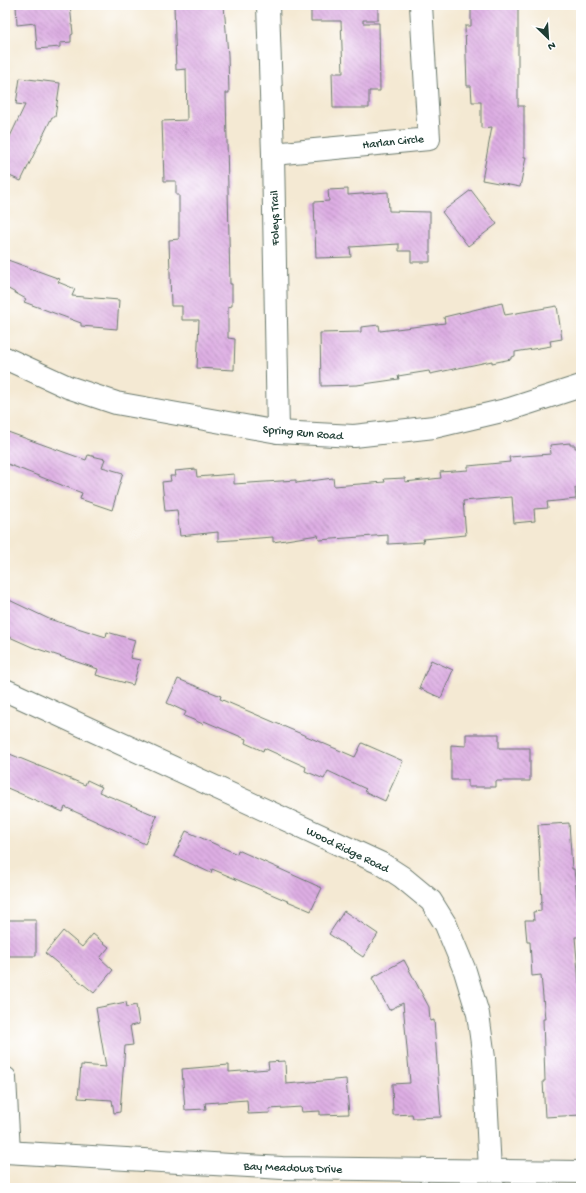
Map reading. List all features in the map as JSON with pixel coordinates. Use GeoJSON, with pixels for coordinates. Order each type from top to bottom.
{"type":"FeatureCollection","features":[{"type":"Feature","properties":{"kind":"street","name":"Foleys Trail"},"geometry":{"type":"LineString","coordinates":[[268,5],[273,154],[278,432]]}},
{"type":"Feature","properties":{"kind":"street","name":"Harlan Circle"},"geometry":{"type":"LineString","coordinates":[[273,154],[430,139],[421,5]]}},
{"type":"Feature","properties":{"kind":"street","name":"Spring Run Road"},"geometry":{"type":"LineString","coordinates":[[5,358],[68,387],[116,403],[278,432],[354,436],[434,427],[510,408],[581,386]]}},
{"type":"Feature","properties":{"kind":"street","name":"Wood Ridge Road"},"geometry":{"type":"LineString","coordinates":[[5,690],[382,864],[402,877],[431,901],[446,925],[465,971],[478,1014],[484,1058],[490,1170]]}},
{"type":"Feature","properties":{"kind":"street"},"geometry":{"type":"LineString","coordinates":[[5,1078],[7,1152]]}},
{"type":"Feature","properties":{"kind":"street","name":"Bay Meadows Drive"},"geometry":{"type":"LineString","coordinates":[[7,1152],[282,1168],[581,1172]]}},
{"type":"Feature","properties":{"kind":"building"},"geometry":{"type":"Polygon","coordinates":[[[16,5],[70,5],[73,34],[71,35],[71,42],[60,43],[60,47],[37,49],[35,23],[17,25],[16,5]]]}},
{"type":"Feature","properties":{"kind":"building"},"geometry":{"type":"Polygon","coordinates":[[[174,5],[224,5],[228,55],[229,93],[226,93],[230,284],[232,284],[232,306],[228,307],[228,338],[235,339],[234,370],[197,368],[199,320],[182,320],[182,306],[171,306],[169,240],[179,239],[179,195],[176,195],[176,181],[164,181],[162,121],[187,120],[186,69],[176,70],[174,5]]]}},
{"type":"Feature","properties":{"kind":"building"},"geometry":{"type":"Polygon","coordinates":[[[311,5],[378,5],[378,20],[363,20],[363,23],[379,23],[380,91],[369,91],[369,108],[333,108],[332,73],[343,73],[341,21],[311,21],[311,5]]]}},
{"type":"Feature","properties":{"kind":"building"},"geometry":{"type":"Polygon","coordinates":[[[471,5],[518,5],[518,106],[524,106],[524,157],[526,157],[520,187],[482,180],[492,127],[481,128],[481,102],[472,102],[471,86],[467,86],[465,26],[471,26],[471,5]]]}},
{"type":"Feature","properties":{"kind":"building"},"geometry":{"type":"Polygon","coordinates":[[[20,78],[60,83],[55,117],[52,117],[21,181],[5,174],[5,147],[25,105],[16,104],[20,78]]]}},
{"type":"Feature","properties":{"kind":"building"},"geometry":{"type":"Polygon","coordinates":[[[348,189],[348,195],[388,192],[389,211],[430,212],[430,262],[411,262],[411,251],[399,251],[399,244],[350,247],[351,257],[316,258],[314,202],[329,201],[328,190],[348,189]]]}},
{"type":"Feature","properties":{"kind":"building"},"geometry":{"type":"Polygon","coordinates":[[[471,190],[497,224],[468,246],[442,212],[471,190]]]}},
{"type":"Feature","properties":{"kind":"building"},"geometry":{"type":"Polygon","coordinates":[[[5,259],[60,279],[58,282],[75,289],[72,296],[119,300],[117,329],[81,326],[81,323],[24,302],[26,299],[5,287],[5,259]]]}},
{"type":"Feature","properties":{"kind":"building"},"geometry":{"type":"Polygon","coordinates":[[[502,303],[505,315],[557,306],[562,339],[550,341],[551,346],[515,352],[515,356],[511,357],[511,359],[492,363],[492,361],[430,374],[429,371],[398,376],[399,379],[357,385],[321,386],[320,333],[361,332],[361,327],[379,325],[380,331],[445,323],[444,317],[502,303]]]}},
{"type":"Feature","properties":{"kind":"building"},"geometry":{"type":"Polygon","coordinates":[[[5,431],[86,460],[88,455],[105,459],[102,467],[123,473],[112,510],[80,499],[82,493],[5,463],[5,431]]]}},
{"type":"Feature","properties":{"kind":"building"},"geometry":{"type":"Polygon","coordinates":[[[570,443],[570,445],[575,445],[575,448],[581,448],[581,487],[575,488],[576,499],[547,502],[548,508],[534,509],[535,521],[514,523],[512,497],[463,501],[466,535],[423,539],[424,542],[388,544],[388,535],[319,540],[318,535],[273,542],[273,537],[218,541],[218,532],[180,536],[177,510],[165,511],[162,482],[171,481],[170,476],[176,476],[175,471],[196,469],[197,477],[234,474],[234,484],[296,480],[296,483],[333,478],[334,486],[385,482],[384,479],[405,478],[405,482],[441,478],[440,472],[468,470],[468,466],[510,462],[509,457],[551,454],[550,445],[570,443]]]}},
{"type":"Feature","properties":{"kind":"building"},"geometry":{"type":"Polygon","coordinates":[[[5,598],[49,619],[106,637],[107,632],[135,640],[130,658],[140,660],[133,685],[96,675],[98,669],[32,647],[5,635],[5,598]]]}},
{"type":"Feature","properties":{"kind":"building"},"geometry":{"type":"Polygon","coordinates":[[[431,660],[453,670],[441,698],[419,688],[431,660]]]}},
{"type":"Feature","properties":{"kind":"building"},"geometry":{"type":"Polygon","coordinates":[[[178,679],[221,696],[220,699],[355,757],[362,743],[403,761],[385,801],[364,791],[366,789],[328,771],[324,779],[305,771],[306,767],[264,748],[263,751],[245,743],[246,739],[204,721],[203,724],[184,716],[186,712],[167,703],[178,679]]]}},
{"type":"Feature","properties":{"kind":"building"},"geometry":{"type":"Polygon","coordinates":[[[466,734],[499,734],[499,748],[530,748],[530,781],[496,781],[496,787],[468,787],[468,780],[451,780],[451,745],[466,746],[466,734]]]}},
{"type":"Feature","properties":{"kind":"building"},"geometry":{"type":"Polygon","coordinates":[[[5,752],[85,785],[87,780],[102,787],[99,792],[157,816],[145,844],[65,807],[63,812],[5,787],[5,752]]]}},
{"type":"Feature","properties":{"kind":"building"},"geometry":{"type":"Polygon","coordinates":[[[569,823],[572,869],[574,869],[581,937],[575,937],[579,983],[581,982],[581,1115],[545,1117],[543,1081],[545,1081],[543,1019],[545,1019],[541,975],[532,976],[530,942],[527,942],[525,920],[534,920],[533,912],[541,911],[542,902],[538,825],[569,823]]]}},
{"type":"Feature","properties":{"kind":"building"},"geometry":{"type":"Polygon","coordinates":[[[186,831],[237,854],[238,850],[322,888],[311,911],[212,869],[211,873],[174,856],[186,831]]]}},
{"type":"Feature","properties":{"kind":"building"},"geometry":{"type":"Polygon","coordinates":[[[344,911],[378,934],[363,957],[329,934],[344,911]]]}},
{"type":"Feature","properties":{"kind":"building"},"geometry":{"type":"Polygon","coordinates":[[[7,920],[36,920],[36,956],[5,956],[5,922],[7,922],[7,920]]]}},
{"type":"Feature","properties":{"kind":"building"},"geometry":{"type":"Polygon","coordinates":[[[63,931],[82,947],[93,934],[109,947],[100,958],[113,970],[94,993],[45,953],[63,931]]]}},
{"type":"Feature","properties":{"kind":"building"},"geometry":{"type":"Polygon","coordinates":[[[404,960],[429,1007],[430,1021],[434,1020],[441,1117],[413,1118],[412,1114],[393,1115],[392,1084],[410,1083],[403,1003],[389,1010],[372,978],[404,960]]]}},
{"type":"Feature","properties":{"kind":"building"},"geometry":{"type":"Polygon","coordinates":[[[126,1002],[127,1007],[136,1005],[139,1024],[130,1026],[133,1045],[125,1046],[120,1112],[114,1113],[112,1100],[78,1098],[81,1065],[106,1067],[96,1008],[126,1002]]]}},
{"type":"Feature","properties":{"kind":"building"},"geometry":{"type":"Polygon","coordinates":[[[285,1061],[286,1084],[346,1079],[349,1114],[320,1115],[320,1111],[302,1112],[301,1107],[269,1109],[270,1113],[248,1114],[247,1100],[205,1103],[206,1109],[185,1110],[182,1069],[229,1065],[229,1072],[269,1069],[268,1062],[285,1061]]]}}]}
